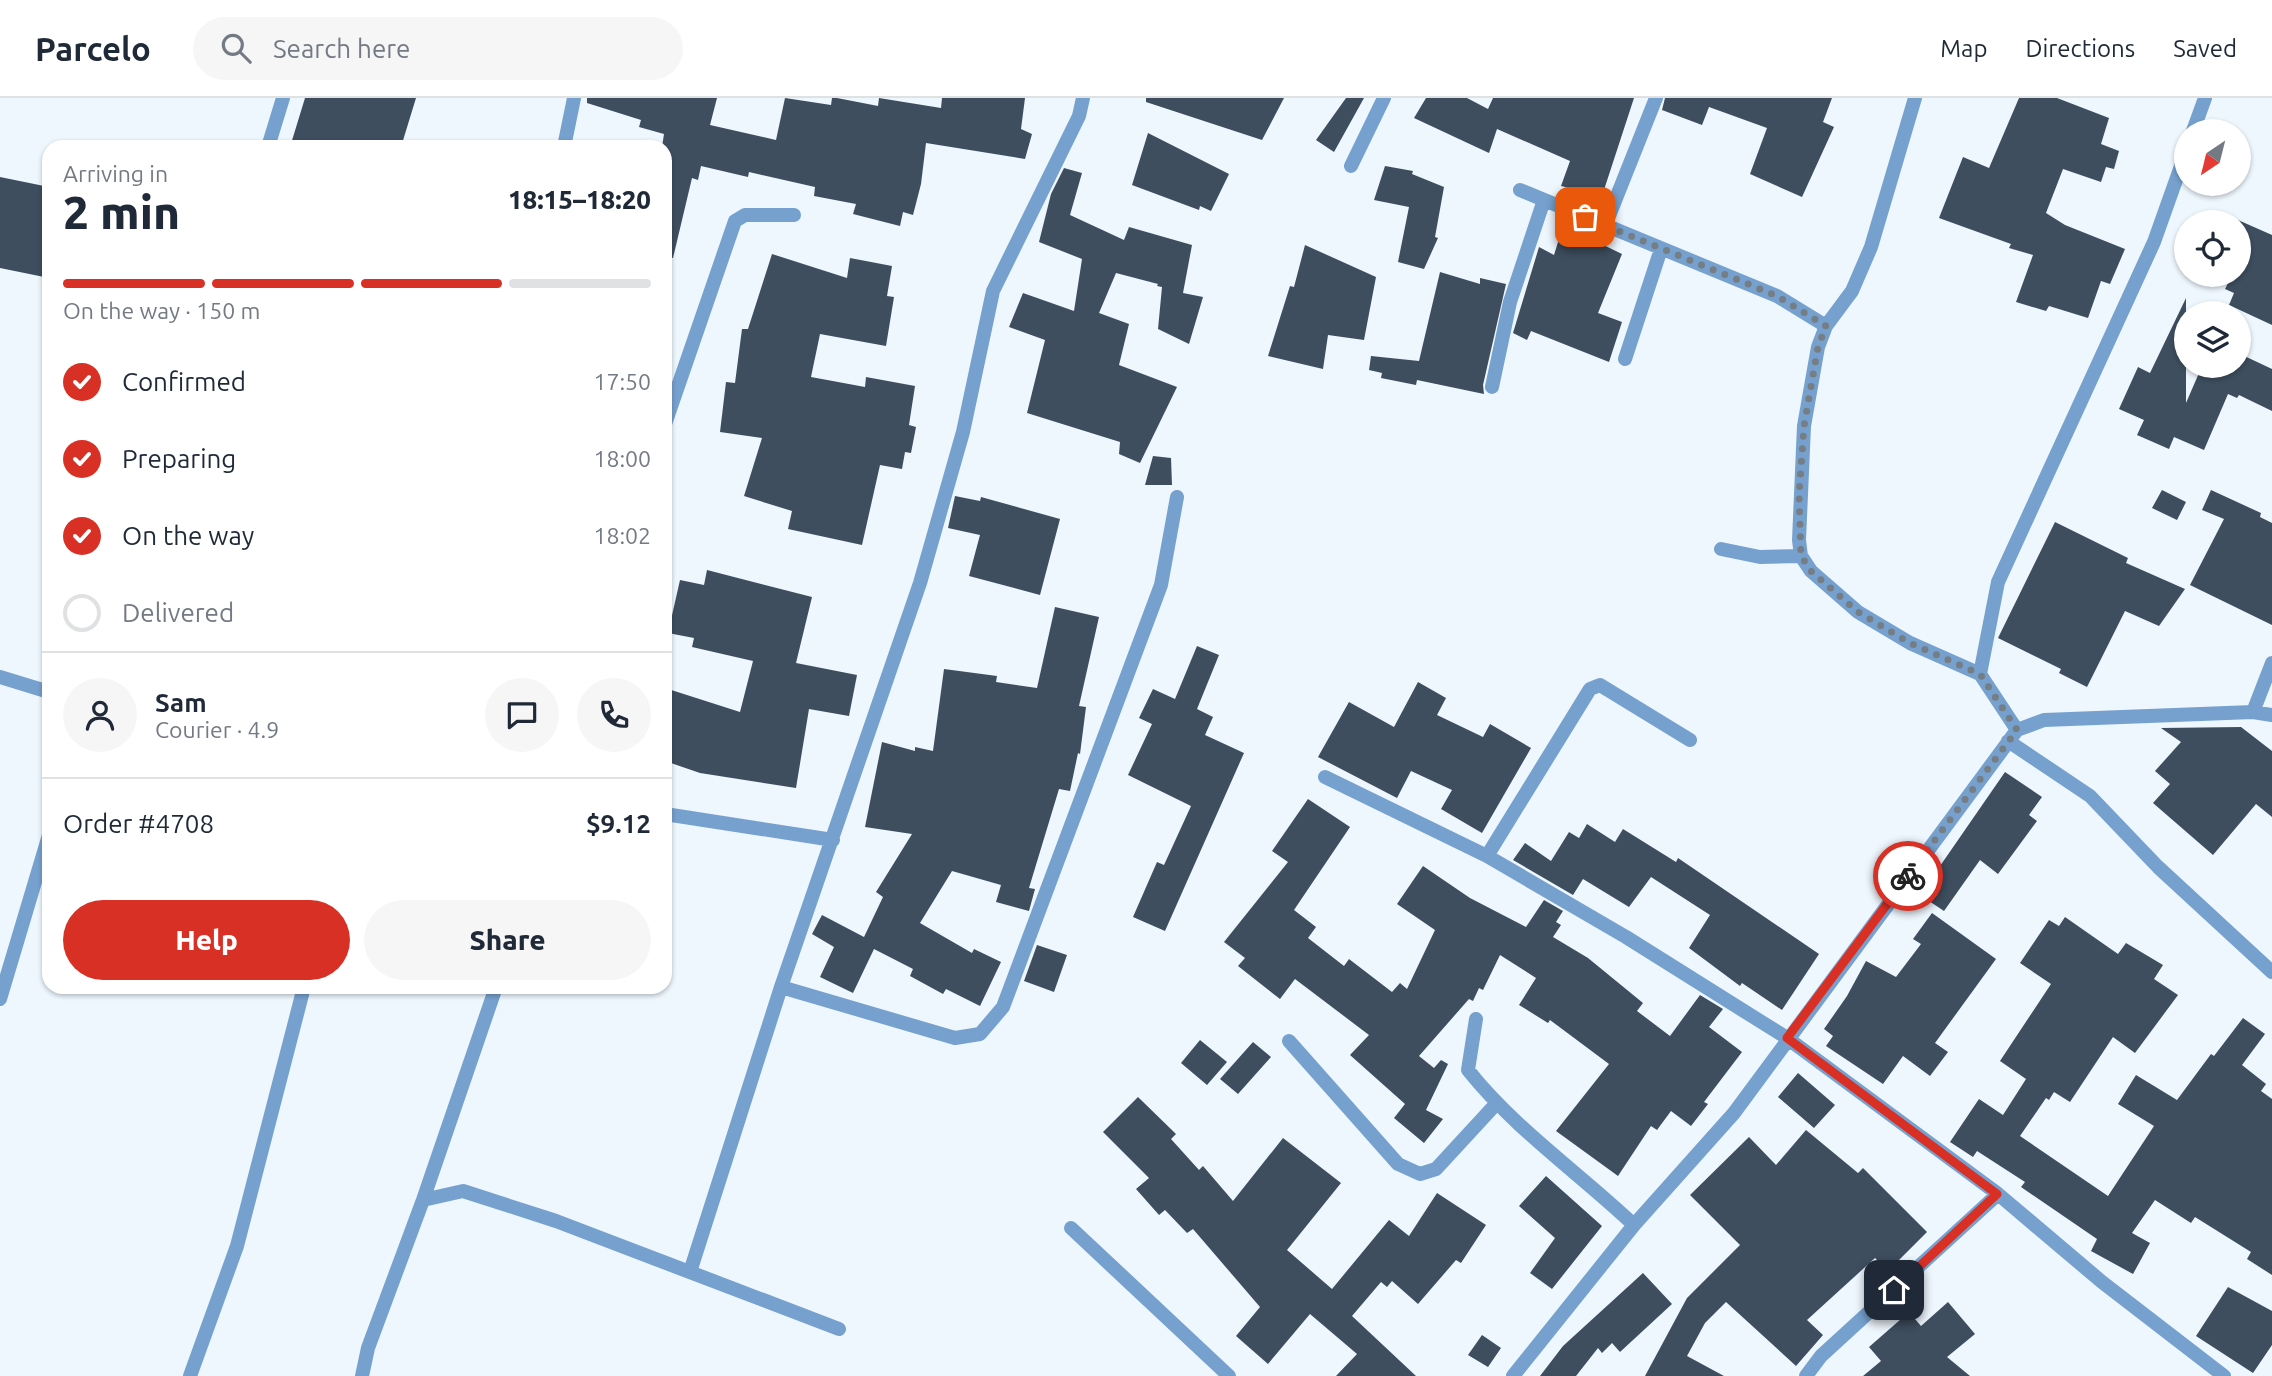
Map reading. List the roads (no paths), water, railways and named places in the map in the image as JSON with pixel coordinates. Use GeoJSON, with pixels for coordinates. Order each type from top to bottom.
{"type":"FeatureCollection","features":[{"type":"Feature","properties":{"kind":"street"},"geometry":{"type":"LineString","coordinates":[[270,140],[283,98]]}},
{"type":"Feature","properties":{"kind":"street"},"geometry":{"type":"LineString","coordinates":[[565,140],[574,98]]}},
{"type":"Feature","properties":{"kind":"street"},"geometry":{"type":"LineString","coordinates":[[690,1272],[781,987],[920,583],[963,432],[993,291],[1079,116],[1083,98]]}},
{"type":"Feature","properties":{"kind":"street"},"geometry":{"type":"LineString","coordinates":[[1352,166],[1384,98]]}},
{"type":"Feature","properties":{"kind":"street"},"geometry":{"type":"LineString","coordinates":[[1605,226],[1656,98]]}},
{"type":"Feature","properties":{"kind":"street"},"geometry":{"type":"LineString","coordinates":[[1915,98],[1871,247],[1852,291],[1826,326],[1818,347],[1804,426],[1799,495],[1801,556],[1811,571],[1858,612],[1910,643],[1980,674],[2012,735],[2090,796],[2158,867],[2272,972]]}},
{"type":"Feature","properties":{"kind":"street"},"geometry":{"type":"LineString","coordinates":[[2197,119],[2205,98]]}},
{"type":"Feature","properties":{"kind":"street"},"geometry":{"type":"LineString","coordinates":[[1980,674],[1998,582],[2154,242],[2174,186]]}},
{"type":"Feature","properties":{"kind":"street"},"geometry":{"type":"LineString","coordinates":[[1520,190],[1777,296],[1826,326]]}},
{"type":"Feature","properties":{"kind":"street"},"geometry":{"type":"LineString","coordinates":[[1492,387],[1510,302],[1544,200]]}},
{"type":"Feature","properties":{"kind":"street"},"geometry":{"type":"LineString","coordinates":[[672,404],[735,221],[745,215],[794,215]]}},
{"type":"Feature","properties":{"kind":"street"},"geometry":{"type":"LineString","coordinates":[[1625,359],[1661,249]]}},
{"type":"Feature","properties":{"kind":"street"},"geometry":{"type":"LineString","coordinates":[[781,987],[955,1038],[980,1034],[1003,1007],[1161,584],[1177,497]]}},
{"type":"Feature","properties":{"kind":"street"},"geometry":{"type":"LineString","coordinates":[[1721,549],[1760,557],[1801,556]]}},
{"type":"Feature","properties":{"kind":"street"},"geometry":{"type":"LineString","coordinates":[[2253,712],[2272,663]]}},
{"type":"Feature","properties":{"kind":"street"},"geometry":{"type":"LineString","coordinates":[[0,677],[42,690]]}},
{"type":"Feature","properties":{"kind":"street"},"geometry":{"type":"LineString","coordinates":[[1487,856],[1590,688],[1600,685],[1690,740]]}},
{"type":"Feature","properties":{"kind":"street"},"geometry":{"type":"LineString","coordinates":[[1513,1376],[1634,1225],[1734,1113],[2012,735],[2044,720],[2253,712],[2272,715]]}},
{"type":"Feature","properties":{"kind":"street"},"geometry":{"type":"LineString","coordinates":[[1325,777],[1487,856],[1626,937],[1787,1038],[1997,1194],[2102,1282],[2224,1376]]}},
{"type":"Feature","properties":{"kind":"street"},"geometry":{"type":"LineString","coordinates":[[672,815],[832,840]]}},
{"type":"Feature","properties":{"kind":"street"},"geometry":{"type":"LineString","coordinates":[[0,999],[42,858]]}},
{"type":"Feature","properties":{"kind":"street"},"geometry":{"type":"LineString","coordinates":[[190,1376],[237,1246],[302,994]]}},
{"type":"Feature","properties":{"kind":"street"},"geometry":{"type":"LineString","coordinates":[[362,1376],[368,1348],[423,1200],[494,994]]}},
{"type":"Feature","properties":{"kind":"street"},"geometry":{"type":"LineString","coordinates":[[1476,1019],[1468,1070],[1495,1105],[1582,1176],[1634,1225]]}},
{"type":"Feature","properties":{"kind":"street"},"geometry":{"type":"LineString","coordinates":[[1289,1041],[1398,1164],[1420,1174],[1436,1170],[1495,1105]]}},
{"type":"Feature","properties":{"kind":"street"},"geometry":{"type":"LineString","coordinates":[[423,1200],[463,1191],[556,1221],[839,1329]]}},
{"type":"Feature","properties":{"kind":"street"},"geometry":{"type":"LineString","coordinates":[[1805,1376],[1821,1356],[1997,1194]]}},
{"type":"Feature","properties":{"kind":"street"},"geometry":{"type":"LineString","coordinates":[[1071,1228],[1229,1376]]}}]}
